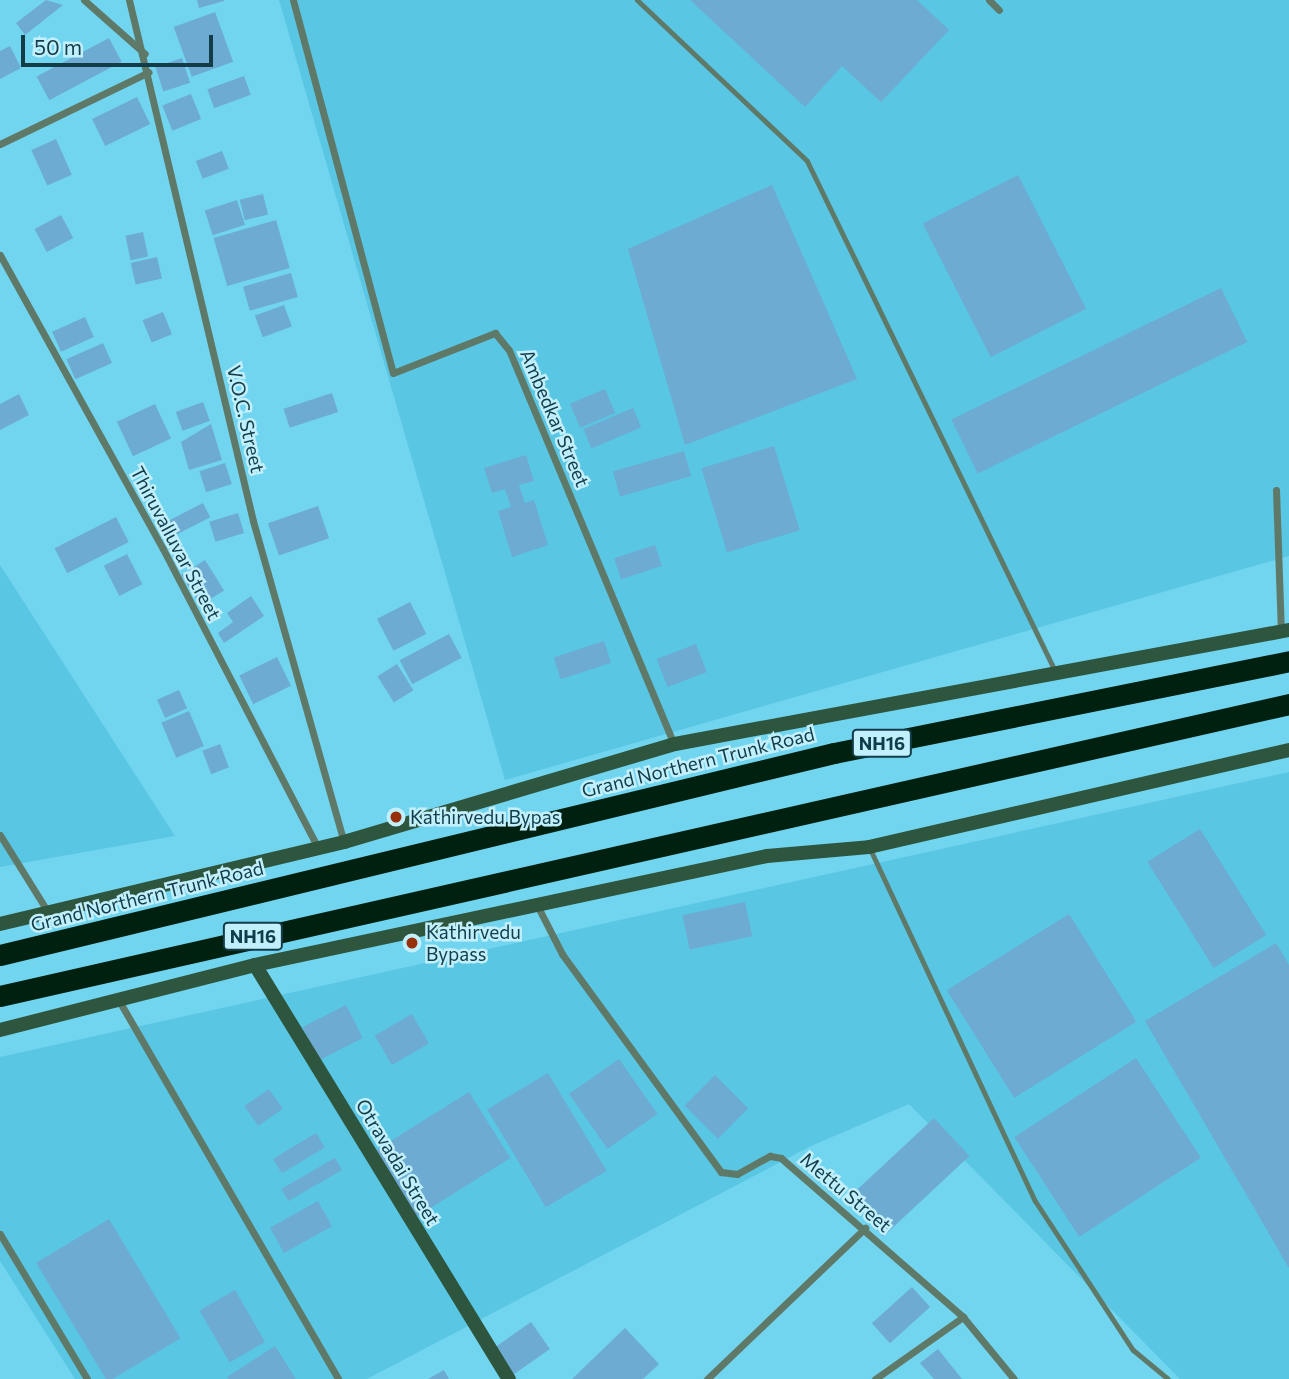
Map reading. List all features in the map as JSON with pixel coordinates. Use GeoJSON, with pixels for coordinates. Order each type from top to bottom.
{"type":"FeatureCollection","features":[{"type":"Feature","properties":{"kind":"highway","name":"Grand Northern Trunk Road"},"geometry":{"type":"LineString","coordinates":[[0,955],[834,753],[1289,661]]}},
{"type":"Feature","properties":{"kind":"highway","name":"NH16"},"geometry":{"type":"LineString","coordinates":[[0,996],[225,942],[509,886],[1289,704]]}},
{"type":"Feature","properties":{"kind":"street"},"geometry":{"type":"LineString","coordinates":[[84,0],[145,55]]}},
{"type":"Feature","properties":{"kind":"street","name":"V.O.C. Street"},"geometry":{"type":"LineString","coordinates":[[129,0],[145,55],[253,521],[344,842]]}},
{"type":"Feature","properties":{"kind":"street","name":"Ambedkar Street"},"geometry":{"type":"LineString","coordinates":[[293,0],[393,373],[495,333],[509,350],[674,744]]}},
{"type":"Feature","properties":{"kind":"street"},"geometry":{"type":"LineString","coordinates":[[989,0],[999,10]]}},
{"type":"Feature","properties":{"kind":"street"},"geometry":{"type":"LineString","coordinates":[[0,144],[149,72]]}},
{"type":"Feature","properties":{"kind":"street","name":"Thiruvalluvar Street"},"geometry":{"type":"LineString","coordinates":[[0,256],[163,549],[317,848]]}},
{"type":"Feature","properties":{"kind":"street"},"geometry":{"type":"LineString","coordinates":[[0,916],[7,923],[49,914],[344,842],[674,744],[1054,669],[1285,631],[1276,490]]}},
{"type":"Feature","properties":{"kind":"street"},"geometry":{"type":"LineString","coordinates":[[0,1030],[255,965],[767,856],[869,847],[1289,750]]}},
{"type":"Feature","properties":{"kind":"street"},"geometry":{"type":"LineString","coordinates":[[0,835],[49,914]]}},
{"type":"Feature","properties":{"kind":"street","name":"Mettu Street"},"geometry":{"type":"LineString","coordinates":[[538,906],[562,954],[721,1171],[737,1174],[778,1156],[865,1228],[963,1317],[1014,1379]]}},
{"type":"Feature","properties":{"kind":"street","name":"Otravadai Street"},"geometry":{"type":"LineString","coordinates":[[255,965],[509,1379]]}},
{"type":"Feature","properties":{"kind":"street"},"geometry":{"type":"LineString","coordinates":[[118,998],[338,1379]]}},
{"type":"Feature","properties":{"kind":"street"},"geometry":{"type":"LineString","coordinates":[[708,1379],[865,1228]]}},
{"type":"Feature","properties":{"kind":"street"},"geometry":{"type":"LineString","coordinates":[[0,1234],[87,1379]]}},
{"type":"Feature","properties":{"kind":"street"},"geometry":{"type":"LineString","coordinates":[[874,1379],[963,1317]]}},
{"type":"Feature","properties":{"kind":"lane"},"geometry":{"type":"LineString","coordinates":[[637,0],[807,161],[1054,669]]}},
{"type":"Feature","properties":{"kind":"lane"},"geometry":{"type":"LineString","coordinates":[[869,847],[1035,1200],[1133,1350],[1168,1379]]}},
{"type":"Feature","properties":{"kind":"shaded area"},"geometry":{"type":"Polygon","coordinates":[[[279,0],[1289,0],[1289,556],[505,780],[279,0]]]}},
{"type":"Feature","properties":{"kind":"shaded area"},"geometry":{"type":"Polygon","coordinates":[[[0,565],[175,836],[0,867],[0,565]]]}},
{"type":"Feature","properties":{"kind":"shaded area"},"geometry":{"type":"Polygon","coordinates":[[[1289,772],[1289,1379],[1180,1379],[909,1104],[811,1146],[367,1379],[75,1379],[0,1261],[0,1057],[1289,772]]]}},
{"type":"Feature","properties":{"kind":"building"},"geometry":{"type":"Polygon","coordinates":[[[46,0],[63,5],[25,35],[16,23],[46,0]]]}},
{"type":"Feature","properties":{"kind":"building"},"geometry":{"type":"Polygon","coordinates":[[[197,0],[224,0],[224,1],[199,8],[197,0]]]}},
{"type":"Feature","properties":{"kind":"building"},"geometry":{"type":"Polygon","coordinates":[[[690,0],[917,0],[949,30],[881,102],[842,66],[805,107],[690,0]]]}},
{"type":"Feature","properties":{"kind":"building"},"geometry":{"type":"Polygon","coordinates":[[[215,12],[233,62],[192,77],[174,27],[215,12]]]}},
{"type":"Feature","properties":{"kind":"building"},"geometry":{"type":"Polygon","coordinates":[[[109,38],[122,62],[49,100],[37,76],[109,38]]]}},
{"type":"Feature","properties":{"kind":"building"},"geometry":{"type":"Polygon","coordinates":[[[10,46],[21,68],[0,79],[0,51],[10,46]]]}},
{"type":"Feature","properties":{"kind":"building"},"geometry":{"type":"Polygon","coordinates":[[[182,58],[190,83],[163,91],[155,67],[182,58]]]}},
{"type":"Feature","properties":{"kind":"building"},"geometry":{"type":"Polygon","coordinates":[[[244,76],[251,95],[214,108],[207,89],[244,76]]]}},
{"type":"Feature","properties":{"kind":"building"},"geometry":{"type":"Polygon","coordinates":[[[191,94],[201,119],[172,131],[162,106],[191,94]]]}},
{"type":"Feature","properties":{"kind":"building"},"geometry":{"type":"Polygon","coordinates":[[[137,97],[150,124],[105,146],[92,119],[137,97]]]}},
{"type":"Feature","properties":{"kind":"building"},"geometry":{"type":"Polygon","coordinates":[[[56,139],[72,175],[47,186],[31,150],[56,139]]]}},
{"type":"Feature","properties":{"kind":"building"},"geometry":{"type":"Polygon","coordinates":[[[222,151],[229,169],[203,179],[196,161],[222,151]]]}},
{"type":"Feature","properties":{"kind":"building"},"geometry":{"type":"Polygon","coordinates":[[[1018,175],[1086,309],[991,357],[923,224],[1018,175]]]}},
{"type":"Feature","properties":{"kind":"building"},"geometry":{"type":"Polygon","coordinates":[[[772,185],[857,379],[685,445],[628,249],[772,185]]]}},
{"type":"Feature","properties":{"kind":"building"},"geometry":{"type":"Polygon","coordinates":[[[263,194],[268,214],[245,220],[240,200],[263,194]]]}},
{"type":"Feature","properties":{"kind":"building"},"geometry":{"type":"Polygon","coordinates":[[[237,200],[245,225],[213,235],[205,211],[237,200]]]}},
{"type":"Feature","properties":{"kind":"building"},"geometry":{"type":"Polygon","coordinates":[[[61,215],[73,238],[47,252],[35,229],[61,215]]]}},
{"type":"Feature","properties":{"kind":"building"},"geometry":{"type":"Polygon","coordinates":[[[276,220],[290,268],[227,286],[214,238],[276,220]]]}},
{"type":"Feature","properties":{"kind":"building"},"geometry":{"type":"Polygon","coordinates":[[[143,232],[148,256],[131,260],[125,236],[143,232]]]}},
{"type":"Feature","properties":{"kind":"building"},"geometry":{"type":"Polygon","coordinates":[[[157,257],[162,278],[136,285],[131,263],[157,257]]]}},
{"type":"Feature","properties":{"kind":"building"},"geometry":{"type":"Polygon","coordinates":[[[291,273],[298,297],[250,311],[243,287],[291,273]]]}},
{"type":"Feature","properties":{"kind":"building"},"geometry":{"type":"Polygon","coordinates":[[[1221,288],[1247,342],[978,473],[951,420],[1221,288]]]}},
{"type":"Feature","properties":{"kind":"building"},"geometry":{"type":"Polygon","coordinates":[[[284,305],[292,327],[263,337],[255,316],[284,305]]]}},
{"type":"Feature","properties":{"kind":"building"},"geometry":{"type":"Polygon","coordinates":[[[163,312],[172,334],[152,342],[143,320],[163,312]]]}},
{"type":"Feature","properties":{"kind":"building"},"geometry":{"type":"Polygon","coordinates":[[[85,317],[94,337],[61,352],[52,332],[85,317]]]}},
{"type":"Feature","properties":{"kind":"building"},"geometry":{"type":"Polygon","coordinates":[[[103,343],[112,363],[75,379],[66,359],[103,343]]]}},
{"type":"Feature","properties":{"kind":"building"},"geometry":{"type":"Polygon","coordinates":[[[605,389],[615,413],[580,428],[570,404],[605,389]]]}},
{"type":"Feature","properties":{"kind":"building"},"geometry":{"type":"Polygon","coordinates":[[[332,393],[338,412],[290,428],[283,409],[332,393]]]}},
{"type":"Feature","properties":{"kind":"building"},"geometry":{"type":"Polygon","coordinates":[[[19,394],[29,415],[0,430],[0,404],[19,394]]]}},
{"type":"Feature","properties":{"kind":"building"},"geometry":{"type":"Polygon","coordinates":[[[203,402],[210,421],[183,431],[176,412],[203,402]]]}},
{"type":"Feature","properties":{"kind":"building"},"geometry":{"type":"Polygon","coordinates":[[[155,404],[171,438],[133,456],[117,422],[155,404]]]}},
{"type":"Feature","properties":{"kind":"building"},"geometry":{"type":"Polygon","coordinates":[[[633,408],[641,427],[591,448],[583,429],[633,408]]]}},
{"type":"Feature","properties":{"kind":"building"},"geometry":{"type":"Polygon","coordinates":[[[211,424],[222,460],[189,470],[181,442],[211,424]]]}},
{"type":"Feature","properties":{"kind":"building"},"geometry":{"type":"Polygon","coordinates":[[[774,446],[800,530],[727,552],[701,468],[774,446]]]}},
{"type":"Feature","properties":{"kind":"building"},"geometry":{"type":"Polygon","coordinates":[[[684,451],[691,476],[620,496],[613,471],[684,451]]]}},
{"type":"Feature","properties":{"kind":"building"},"geometry":{"type":"Polygon","coordinates":[[[526,455],[534,481],[519,485],[525,503],[534,500],[548,545],[512,557],[498,511],[511,507],[505,489],[492,493],[484,468],[526,455]]]}},
{"type":"Feature","properties":{"kind":"building"},"geometry":{"type":"Polygon","coordinates":[[[225,463],[232,484],[206,492],[199,471],[225,463]]]}},
{"type":"Feature","properties":{"kind":"building"},"geometry":{"type":"Polygon","coordinates":[[[203,503],[210,517],[165,540],[158,526],[203,503]]]}},
{"type":"Feature","properties":{"kind":"building"},"geometry":{"type":"Polygon","coordinates":[[[318,506],[329,538],[279,555],[268,523],[318,506]]]}},
{"type":"Feature","properties":{"kind":"building"},"geometry":{"type":"Polygon","coordinates":[[[238,513],[244,533],[215,542],[209,522],[238,513]]]}},
{"type":"Feature","properties":{"kind":"building"},"geometry":{"type":"Polygon","coordinates":[[[116,517],[129,542],[67,573],[55,548],[116,517]]]}},
{"type":"Feature","properties":{"kind":"building"},"geometry":{"type":"Polygon","coordinates":[[[655,545],[662,566],[621,579],[614,558],[655,545]]]}},
{"type":"Feature","properties":{"kind":"building"},"geometry":{"type":"Polygon","coordinates":[[[127,554],[142,584],[119,596],[104,566],[127,554]]]}},
{"type":"Feature","properties":{"kind":"building"},"geometry":{"type":"Polygon","coordinates":[[[205,560],[224,591],[200,605],[181,575],[205,560]]]}},
{"type":"Feature","properties":{"kind":"building"},"geometry":{"type":"Polygon","coordinates":[[[251,596],[264,616],[224,643],[218,633],[233,622],[227,613],[251,596]]]}},
{"type":"Feature","properties":{"kind":"building"},"geometry":{"type":"Polygon","coordinates":[[[410,602],[426,634],[393,651],[377,619],[410,602]]]}},
{"type":"Feature","properties":{"kind":"building"},"geometry":{"type":"Polygon","coordinates":[[[449,634],[462,658],[412,684],[400,660],[449,634]]]}},
{"type":"Feature","properties":{"kind":"building"},"geometry":{"type":"Polygon","coordinates":[[[604,641],[611,663],[561,679],[554,657],[604,641]]]}},
{"type":"Feature","properties":{"kind":"building"},"geometry":{"type":"Polygon","coordinates":[[[696,644],[707,672],[668,687],[657,659],[696,644]]]}},
{"type":"Feature","properties":{"kind":"building"},"geometry":{"type":"Polygon","coordinates":[[[277,657],[291,686],[253,704],[239,675],[277,657]]]}},
{"type":"Feature","properties":{"kind":"building"},"geometry":{"type":"Polygon","coordinates":[[[397,664],[413,690],[394,702],[377,676],[397,664]]]}},
{"type":"Feature","properties":{"kind":"building"},"geometry":{"type":"Polygon","coordinates":[[[179,690],[187,708],[165,718],[157,700],[179,690]]]}},
{"type":"Feature","properties":{"kind":"building"},"geometry":{"type":"Polygon","coordinates":[[[189,711],[204,746],[176,758],[161,723],[189,711]]]}},
{"type":"Feature","properties":{"kind":"building"},"geometry":{"type":"Polygon","coordinates":[[[220,744],[229,767],[211,774],[202,751],[220,744]]]}},
{"type":"Feature","properties":{"kind":"building"},"geometry":{"type":"Polygon","coordinates":[[[1200,829],[1266,935],[1214,968],[1147,862],[1200,829]]]}},
{"type":"Feature","properties":{"kind":"building"},"geometry":{"type":"Polygon","coordinates":[[[745,902],[752,936],[690,950],[682,915],[745,902]]]}},
{"type":"Feature","properties":{"kind":"building"},"geometry":{"type":"Polygon","coordinates":[[[1069,914],[1136,1022],[1014,1098],[947,990],[1069,914]]]}},
{"type":"Feature","properties":{"kind":"building"},"geometry":{"type":"Polygon","coordinates":[[[1276,943],[1289,965],[1289,1268],[1145,1021],[1276,943]]]}},
{"type":"Feature","properties":{"kind":"building"},"geometry":{"type":"Polygon","coordinates":[[[346,1005],[363,1038],[319,1060],[302,1027],[346,1005]]]}},
{"type":"Feature","properties":{"kind":"building"},"geometry":{"type":"Polygon","coordinates":[[[412,1014],[429,1043],[392,1065],[375,1036],[412,1014]]]}},
{"type":"Feature","properties":{"kind":"building"},"geometry":{"type":"Polygon","coordinates":[[[1136,1058],[1201,1158],[1079,1237],[1014,1137],[1136,1058]]]}},
{"type":"Feature","properties":{"kind":"building"},"geometry":{"type":"Polygon","coordinates":[[[619,1059],[657,1114],[607,1149],[569,1094],[619,1059]]]}},
{"type":"Feature","properties":{"kind":"building"},"geometry":{"type":"Polygon","coordinates":[[[548,1073],[607,1171],[546,1207],[487,1110],[548,1073]]]}},
{"type":"Feature","properties":{"kind":"building"},"geometry":{"type":"Polygon","coordinates":[[[715,1075],[748,1108],[718,1139],[685,1105],[715,1075]]]}},
{"type":"Feature","properties":{"kind":"building"},"geometry":{"type":"Polygon","coordinates":[[[269,1089],[283,1109],[258,1126],[244,1106],[269,1089]]]}},
{"type":"Feature","properties":{"kind":"building"},"geometry":{"type":"Polygon","coordinates":[[[469,1092],[510,1158],[414,1219],[372,1152],[469,1092]]]}},
{"type":"Feature","properties":{"kind":"building"},"geometry":{"type":"Polygon","coordinates":[[[934,1118],[969,1156],[883,1237],[848,1198],[934,1118]]]}},
{"type":"Feature","properties":{"kind":"building"},"geometry":{"type":"Polygon","coordinates":[[[316,1133],[325,1148],[282,1173],[273,1159],[316,1133]]]}},
{"type":"Feature","properties":{"kind":"building"},"geometry":{"type":"Polygon","coordinates":[[[335,1158],[342,1170],[288,1201],[281,1189],[335,1158]]]}},
{"type":"Feature","properties":{"kind":"building"},"geometry":{"type":"Polygon","coordinates":[[[318,1201],[332,1226],[284,1253],[270,1228],[318,1201]]]}},
{"type":"Feature","properties":{"kind":"building"},"geometry":{"type":"Polygon","coordinates":[[[109,1219],[181,1338],[113,1379],[106,1379],[36,1263],[109,1219]]]}},
{"type":"Feature","properties":{"kind":"building"},"geometry":{"type":"Polygon","coordinates":[[[912,1287],[930,1307],[890,1343],[872,1323],[912,1287]]]}},
{"type":"Feature","properties":{"kind":"building"},"geometry":{"type":"Polygon","coordinates":[[[235,1290],[265,1342],[229,1362],[199,1310],[235,1290]]]}},
{"type":"Feature","properties":{"kind":"building"},"geometry":{"type":"Polygon","coordinates":[[[531,1322],[550,1349],[514,1374],[495,1347],[531,1322]]]}},
{"type":"Feature","properties":{"kind":"building"},"geometry":{"type":"Polygon","coordinates":[[[625,1328],[659,1364],[643,1379],[572,1379],[625,1328]]]}},
{"type":"Feature","properties":{"kind":"building"},"geometry":{"type":"Polygon","coordinates":[[[275,1346],[296,1379],[227,1377],[275,1346]]]}},
{"type":"Feature","properties":{"kind":"building"},"geometry":{"type":"Polygon","coordinates":[[[938,1349],[962,1379],[934,1379],[920,1363],[938,1349]]]}},
{"type":"Feature","properties":{"kind":"building"},"geometry":{"type":"Polygon","coordinates":[[[444,1370],[449,1379],[428,1379],[444,1370]]]}},
{"type":"Feature","properties":{"kind":"place","name":"Kathirvedu Bypas"},"geometry":{"type":"Point","coordinates":[396,817]}},
{"type":"Feature","properties":{"kind":"place","name":"Kathirvedu Bypass"},"geometry":{"type":"Point","coordinates":[412,943]}}]}
